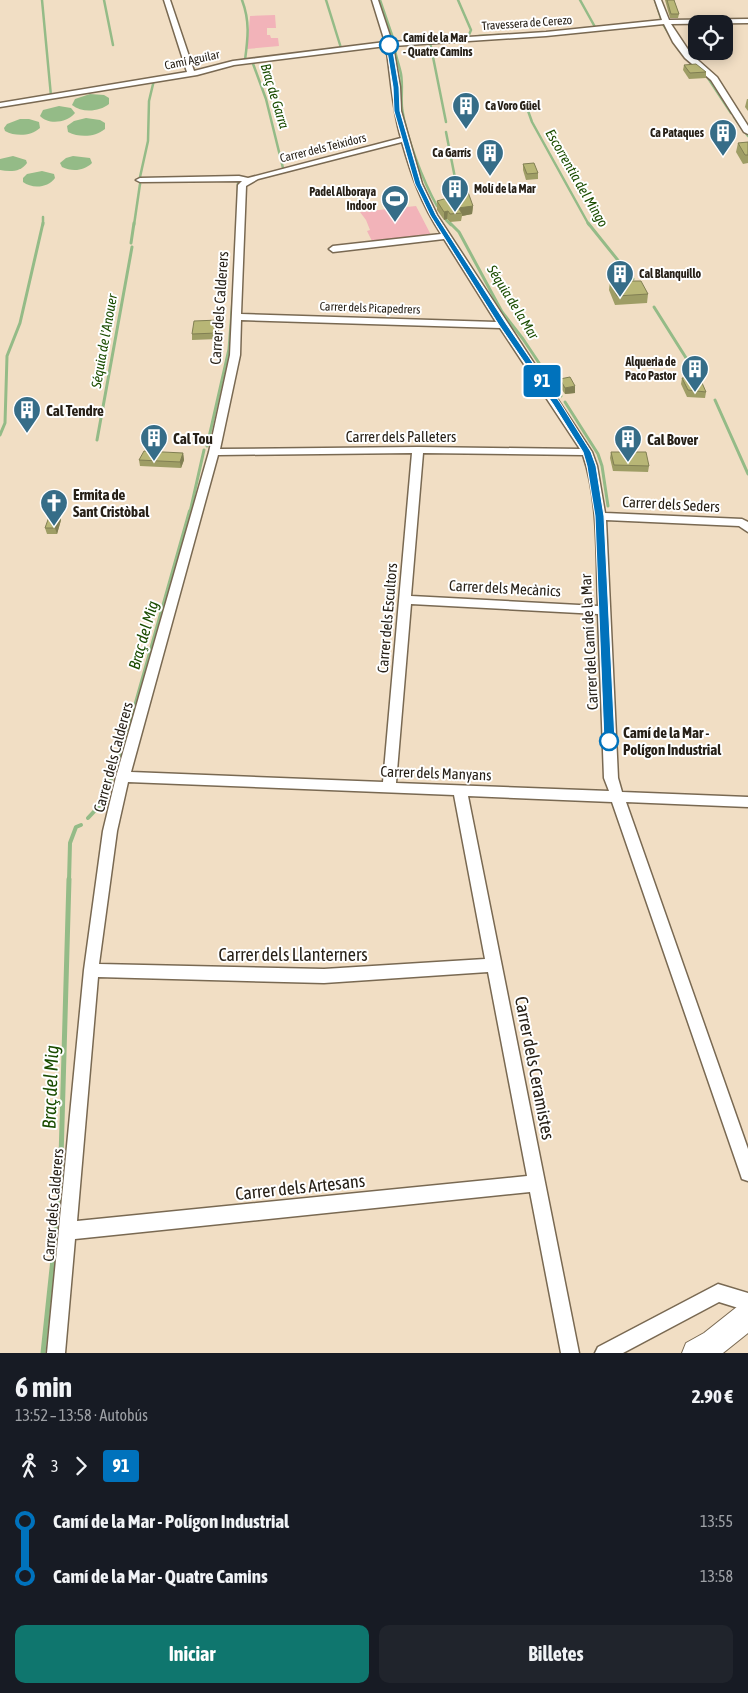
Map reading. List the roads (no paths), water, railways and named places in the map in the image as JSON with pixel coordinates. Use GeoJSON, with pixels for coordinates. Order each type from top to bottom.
{"type":"FeatureCollection","features":[{"type":"Feature","properties":{"kind":"main road"},"geometry":{"type":"LineString","coordinates":[[705,1348],[748,1316]]}},
{"type":"Feature","properties":{"kind":"main road"},"geometry":{"type":"LineString","coordinates":[[705,1348],[748,1334]]}},
{"type":"Feature","properties":{"kind":"street"},"geometry":{"type":"LineString","coordinates":[[167,0],[190,73]]}},
{"type":"Feature","properties":{"kind":"street","name":"Carrer del Camí de la Mar"},"geometry":{"type":"LineString","coordinates":[[375,0],[389,44],[396,87],[397,111],[418,184],[433,215],[503,325],[557,404],[587,452],[592,466],[600,516],[611,778],[748,1173]]}},
{"type":"Feature","properties":{"kind":"street"},"geometry":{"type":"LineString","coordinates":[[658,0],[666,22],[677,42],[688,56],[714,79],[748,132]]}},
{"type":"Feature","properties":{"kind":"street","name":"Travessera de Cerezo"},"geometry":{"type":"LineString","coordinates":[[389,44],[546,34],[666,22],[748,21]]}},
{"type":"Feature","properties":{"kind":"street","name":"Camí Aguilar"},"geometry":{"type":"LineString","coordinates":[[0,105],[190,73],[233,63],[389,44]]}},
{"type":"Feature","properties":{"kind":"street","name":"Carrer dels Teixidors"},"geometry":{"type":"LineString","coordinates":[[140,180],[239,178],[248,180],[405,139]]}},
{"type":"Feature","properties":{"kind":"street","name":"Carrer dels Calderers"},"geometry":{"type":"LineString","coordinates":[[56,1353],[91,970],[110,831],[123,777],[214,452],[235,355],[242,184],[248,180]]}},
{"type":"Feature","properties":{"kind":"street"},"geometry":{"type":"LineString","coordinates":[[333,248],[446,236]]}},
{"type":"Feature","properties":{"kind":"street","name":"Carrer dels Picapedrers"},"geometry":{"type":"LineString","coordinates":[[237,317],[503,325]]}},
{"type":"Feature","properties":{"kind":"street","name":"Carrer dels Palleters"},"geometry":{"type":"LineString","coordinates":[[214,452],[418,450],[587,452]]}},
{"type":"Feature","properties":{"kind":"street","name":"Carrer dels Escultors"},"geometry":{"type":"LineString","coordinates":[[389,788],[418,450]]}},
{"type":"Feature","properties":{"kind":"street","name":"Carrer dels Seders"},"geometry":{"type":"LineString","coordinates":[[600,516],[745,525]]}},
{"type":"Feature","properties":{"kind":"street","name":"Carrer dels Mecànics"},"geometry":{"type":"LineString","coordinates":[[405,600],[604,610]]}},
{"type":"Feature","properties":{"kind":"street","name":"Carrer dels Manyans"},"geometry":{"type":"LineString","coordinates":[[123,777],[748,802]]}},
{"type":"Feature","properties":{"kind":"street","name":"Carrer dels Ceramistes"},"geometry":{"type":"LineString","coordinates":[[460,791],[570,1353]]}},
{"type":"Feature","properties":{"kind":"street","name":"Carrer dels Llanterners"},"geometry":{"type":"LineString","coordinates":[[91,970],[324,976],[494,965]]}},
{"type":"Feature","properties":{"kind":"street","name":"Carrer dels Artesans"},"geometry":{"type":"LineString","coordinates":[[67,1231],[537,1183]]}},
{"type":"Feature","properties":{"kind":"street"},"geometry":{"type":"LineString","coordinates":[[604,1353],[718,1293],[748,1302]]}},
{"type":"Feature","properties":{"kind":"waterway"},"geometry":{"type":"LineString","coordinates":[[42,0],[51,96]]}},
{"type":"Feature","properties":{"kind":"waterway","name":"Séquia de l'Anouer"},"geometry":{"type":"LineString","coordinates":[[104,0],[113,45]]}},
{"type":"Feature","properties":{"kind":"waterway"},"geometry":{"type":"LineString","coordinates":[[242,0],[248,30],[245,60]]}},
{"type":"Feature","properties":{"kind":"waterway","name":"Braç de Garra"},"geometry":{"type":"LineString","coordinates":[[326,0],[341,48]]}},
{"type":"Feature","properties":{"kind":"waterway","name":"Séquia de la Mar"},"geometry":{"type":"LineString","coordinates":[[380,0],[394,41]]}},
{"type":"Feature","properties":{"kind":"waterway","name":"Escorrentia del Mingo"},"geometry":{"type":"LineString","coordinates":[[430,39],[468,37],[471,30],[458,0]]}},
{"type":"Feature","properties":{"kind":"waterway","name":"Escorrentia del Mingo"},"geometry":{"type":"LineString","coordinates":[[580,0],[595,27],[591,28]]}},
{"type":"Feature","properties":{"kind":"waterway"},"geometry":{"type":"LineString","coordinates":[[655,0],[662,21]]}},
{"type":"Feature","properties":{"kind":"waterway"},"geometry":{"type":"LineString","coordinates":[[663,24],[679,50]]}},
{"type":"Feature","properties":{"kind":"waterway"},"geometry":{"type":"LineString","coordinates":[[479,36],[499,35]]}},
{"type":"Feature","properties":{"kind":"waterway"},"geometry":{"type":"LineString","coordinates":[[430,42],[446,122]]}},
{"type":"Feature","properties":{"kind":"waterway","name":"Séquia de la Mar"},"geometry":{"type":"LineString","coordinates":[[394,44],[401,74],[402,108],[407,132],[421,172],[437,206]]}},
{"type":"Feature","properties":{"kind":"waterway","name":"Braç de Garra"},"geometry":{"type":"LineString","coordinates":[[252,61],[266,99],[283,168]]}},
{"type":"Feature","properties":{"kind":"waterway"},"geometry":{"type":"LineString","coordinates":[[706,75],[731,113]]}},
{"type":"Feature","properties":{"kind":"waterway","name":"Séquia de l'Anouer"},"geometry":{"type":"LineString","coordinates":[[140,177],[148,141],[149,101],[154,80]]}},
{"type":"Feature","properties":{"kind":"waterway","name":"Escorrentia del Mingo"},"geometry":{"type":"LineString","coordinates":[[527,108],[532,122],[589,225]]}},
{"type":"Feature","properties":{"kind":"waterway"},"geometry":{"type":"LineString","coordinates":[[734,117],[748,136]]}},
{"type":"Feature","properties":{"kind":"waterway"},"geometry":{"type":"LineString","coordinates":[[446,132],[456,183]]}},
{"type":"Feature","properties":{"kind":"waterway","name":"Braç de Garra"},"geometry":{"type":"LineString","coordinates":[[238,181],[238,196]]}},
{"type":"Feature","properties":{"kind":"waterway","name":"Séquia de l'Anouer"},"geometry":{"type":"LineString","coordinates":[[134,225],[140,184]]}},
{"type":"Feature","properties":{"kind":"waterway"},"geometry":{"type":"LineString","coordinates":[[43,217],[43,223]]}},
{"type":"Feature","properties":{"kind":"waterway","name":"Séquia de la Mar"},"geometry":{"type":"LineString","coordinates":[[446,220],[451,225]]}},
{"type":"Feature","properties":{"kind":"waterway"},"geometry":{"type":"LineString","coordinates":[[0,435],[5,423],[7,356],[20,323],[43,223]]}},
{"type":"Feature","properties":{"kind":"waterway","name":"Séquia de l'Anouer"},"geometry":{"type":"LineString","coordinates":[[131,243],[134,223]]}},
{"type":"Feature","properties":{"kind":"waterway","name":"Séquia de la Mar"},"geometry":{"type":"LineString","coordinates":[[450,223],[459,232],[502,312],[523,339],[561,396]]}},
{"type":"Feature","properties":{"kind":"waterway","name":"Escorrentia del Mingo"},"geometry":{"type":"LineString","coordinates":[[588,223],[633,279]]}},
{"type":"Feature","properties":{"kind":"waterway","name":"Séquia de l'Anouer"},"geometry":{"type":"LineString","coordinates":[[97,440],[132,247]]}},
{"type":"Feature","properties":{"kind":"waterway","name":"Braç de Garra"},"geometry":{"type":"LineString","coordinates":[[207,446],[229,349],[233,298]]}},
{"type":"Feature","properties":{"kind":"waterway","name":"Escorrentia del Mingo"},"geometry":{"type":"LineString","coordinates":[[654,307],[693,369]]}},
{"type":"Feature","properties":{"kind":"waterway","name":"Escorrentia del Mingo"},"geometry":{"type":"LineString","coordinates":[[715,400],[748,474]]}},
{"type":"Feature","properties":{"kind":"waterway","name":"Séquia de la Mar"},"geometry":{"type":"LineString","coordinates":[[565,402],[598,454],[602,466],[608,506]]}},
{"type":"Feature","properties":{"kind":"waterway","name":"Braç del Mig"},"geometry":{"type":"LineString","coordinates":[[190,512],[204,450]]}},
{"type":"Feature","properties":{"kind":"waterway","name":"Braç del Mig"},"geometry":{"type":"LineString","coordinates":[[88,818],[103,802],[130,724],[190,511]]}},
{"type":"Feature","properties":{"kind":"waterway","name":"Braç del Mig"},"geometry":{"type":"LineString","coordinates":[[69,881],[70,843],[76,827],[81,825]]}},
{"type":"Feature","properties":{"kind":"waterway","name":"Braç del Mig"},"geometry":{"type":"LineString","coordinates":[[43,1353],[60,1193],[69,879]]}},
{"type":"Feature","properties":{"kind":"place","name":"Camí de la Mar - Quatre Camins"},"geometry":{"type":"Point","coordinates":[389,45]}},
{"type":"Feature","properties":{"kind":"place","name":"Ca Voro Güel"},"geometry":{"type":"Point","coordinates":[466,130]}},
{"type":"Feature","properties":{"kind":"place","name":"Ca Pataques"},"geometry":{"type":"Point","coordinates":[723,157]}},
{"type":"Feature","properties":{"kind":"place","name":"Ca Garrís"},"geometry":{"type":"Point","coordinates":[490,177]}},
{"type":"Feature","properties":{"kind":"place","name":"Molí de la Mar"},"geometry":{"type":"Point","coordinates":[455,213]}},
{"type":"Feature","properties":{"kind":"place","name":"Padel Alboraya Indoor"},"geometry":{"type":"Point","coordinates":[395,223]}},
{"type":"Feature","properties":{"kind":"place","name":"Cal Blanquillo"},"geometry":{"type":"Point","coordinates":[620,298]}},
{"type":"Feature","properties":{"kind":"place","name":"Alqueria de Paco Pastor"},"geometry":{"type":"Point","coordinates":[695,393]}},
{"type":"Feature","properties":{"kind":"place","name":"Cal Tendre"},"geometry":{"type":"Point","coordinates":[27,434]}},
{"type":"Feature","properties":{"kind":"place","name":"Cal Tou"},"geometry":{"type":"Point","coordinates":[154,462]}},
{"type":"Feature","properties":{"kind":"place","name":"Cal Bover"},"geometry":{"type":"Point","coordinates":[628,463]}},
{"type":"Feature","properties":{"kind":"place","name":"Ermita de Sant Cristòbal"},"geometry":{"type":"Point","coordinates":[54,527]}},
{"type":"Feature","properties":{"kind":"place","name":"Camí de la Mar - Polígon Industrial"},"geometry":{"type":"Point","coordinates":[609,741]}}]}
